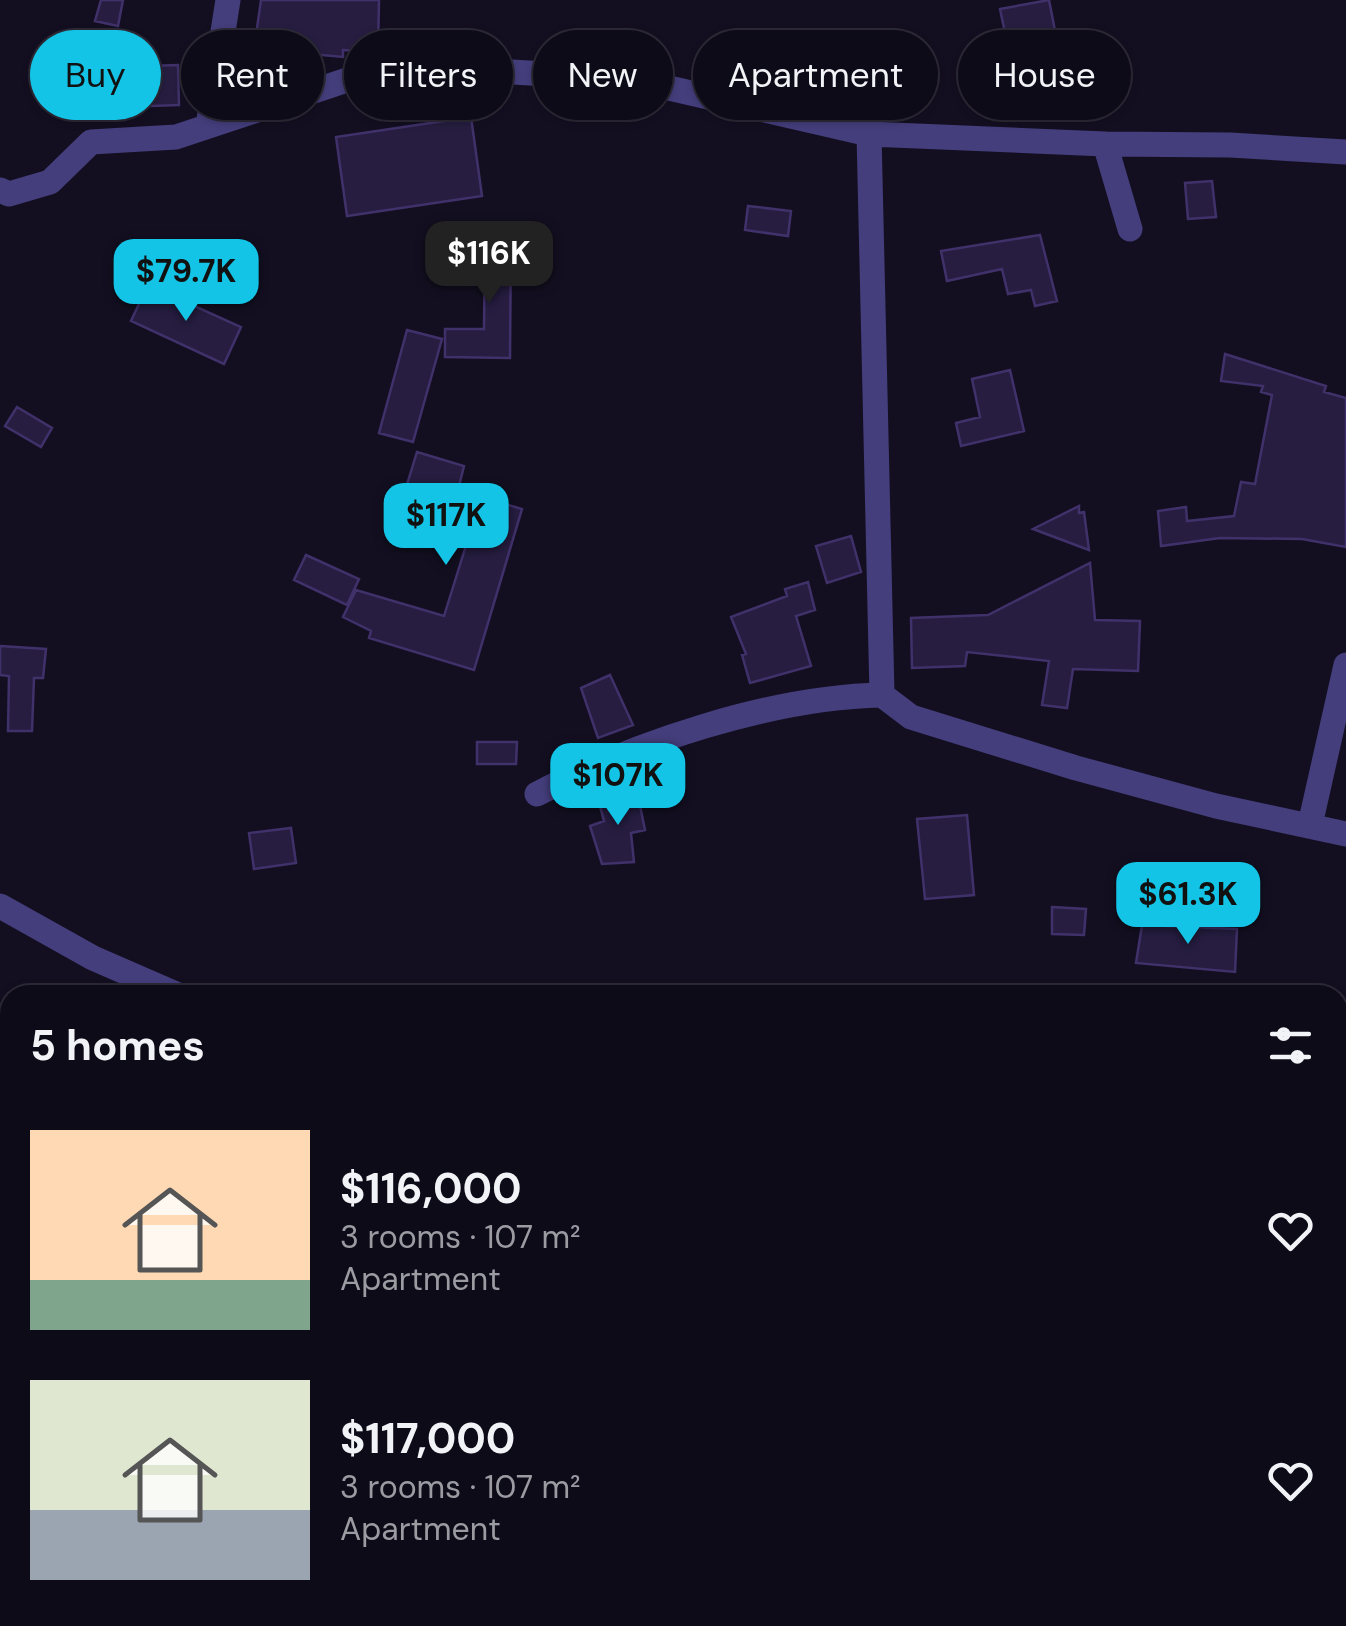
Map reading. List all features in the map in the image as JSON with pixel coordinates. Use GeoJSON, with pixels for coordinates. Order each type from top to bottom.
{"type":"FeatureCollection","features":[{"type":"Feature","properties":{"kind":"street"},"geometry":{"type":"LineString","coordinates":[[208,126],[228,0]]}},
{"type":"Feature","properties":{"kind":"street"},"geometry":{"type":"LineString","coordinates":[[0,190],[9,194],[50,182],[91,142],[176,137],[392,65],[630,80],[869,134],[1104,144],[1246,145],[1346,152]]}},
{"type":"Feature","properties":{"kind":"street"},"geometry":{"type":"LineString","coordinates":[[869,134],[882,695]]}},
{"type":"Feature","properties":{"kind":"street"},"geometry":{"type":"LineString","coordinates":[[1104,144],[1130,229]]}},
{"type":"Feature","properties":{"kind":"street"},"geometry":{"type":"LineString","coordinates":[[1310,825],[1346,666]]}},
{"type":"Feature","properties":{"kind":"street"},"geometry":{"type":"LineString","coordinates":[[536,794],[583,770],[778,704],[882,695],[910,717],[984,736],[1026,753],[1216,806],[1346,834]]}},
{"type":"Feature","properties":{"kind":"street"},"geometry":{"type":"LineString","coordinates":[[0,906],[93,958],[155,985]]}},
{"type":"Feature","properties":{"kind":"building"},"geometry":{"type":"Polygon","coordinates":[[[101,0],[123,0],[118,26],[95,21],[101,0]]]}},
{"type":"Feature","properties":{"kind":"building"},"geometry":{"type":"Polygon","coordinates":[[[261,0],[379,0],[378,30],[344,30],[343,57],[324,55],[324,30],[257,30],[261,0]]]}},
{"type":"Feature","properties":{"kind":"building"},"geometry":{"type":"Polygon","coordinates":[[[1049,0],[1055,30],[1004,30],[1000,9],[1049,0]]]}},
{"type":"Feature","properties":{"kind":"building"},"geometry":{"type":"Polygon","coordinates":[[[178,65],[179,105],[161,106],[161,66],[178,65]]]}},
{"type":"Feature","properties":{"kind":"building"},"geometry":{"type":"Polygon","coordinates":[[[471,120],[482,196],[347,216],[336,137],[471,120]]]}},
{"type":"Feature","properties":{"kind":"building"},"geometry":{"type":"Polygon","coordinates":[[[1212,181],[1216,217],[1188,219],[1185,183],[1212,181]]]}},
{"type":"Feature","properties":{"kind":"building"},"geometry":{"type":"Polygon","coordinates":[[[748,206],[791,211],[788,236],[745,230],[748,206]]]}},
{"type":"Feature","properties":{"kind":"building"},"geometry":{"type":"Polygon","coordinates":[[[485,229],[511,230],[510,358],[445,357],[445,329],[484,329],[485,229]]]}},
{"type":"Feature","properties":{"kind":"building"},"geometry":{"type":"Polygon","coordinates":[[[1040,235],[1057,301],[1035,306],[1031,290],[1008,294],[1002,269],[947,281],[941,251],[1040,235]]]}},
{"type":"Feature","properties":{"kind":"building"},"geometry":{"type":"Polygon","coordinates":[[[148,285],[241,327],[224,364],[131,321],[148,285]]]}},
{"type":"Feature","properties":{"kind":"building"},"geometry":{"type":"Polygon","coordinates":[[[407,330],[442,339],[413,442],[379,433],[407,330]]]}},
{"type":"Feature","properties":{"kind":"building"},"geometry":{"type":"Polygon","coordinates":[[[1225,354],[1326,386],[1324,392],[1346,398],[1346,547],[1302,539],[1220,538],[1161,546],[1158,511],[1186,507],[1187,521],[1234,516],[1241,482],[1255,484],[1272,395],[1261,392],[1263,386],[1221,381],[1225,354]]]}},
{"type":"Feature","properties":{"kind":"building"},"geometry":{"type":"Polygon","coordinates":[[[1010,370],[1024,431],[961,446],[956,423],[980,417],[972,379],[1010,370]]]}},
{"type":"Feature","properties":{"kind":"building"},"geometry":{"type":"Polygon","coordinates":[[[17,407],[52,428],[41,447],[5,426],[17,407]]]}},
{"type":"Feature","properties":{"kind":"building"},"geometry":{"type":"Polygon","coordinates":[[[417,452],[464,466],[458,490],[522,509],[474,670],[369,638],[371,631],[343,617],[356,590],[444,616],[468,539],[397,517],[417,452]]]}},
{"type":"Feature","properties":{"kind":"building"},"geometry":{"type":"Polygon","coordinates":[[[1079,506],[1079,513],[1084,512],[1089,550],[1033,529],[1079,506]]]}},
{"type":"Feature","properties":{"kind":"building"},"geometry":{"type":"Polygon","coordinates":[[[851,536],[861,572],[827,583],[816,546],[851,536]]]}},
{"type":"Feature","properties":{"kind":"building"},"geometry":{"type":"Polygon","coordinates":[[[306,555],[359,579],[347,605],[294,580],[306,555]]]}},
{"type":"Feature","properties":{"kind":"building"},"geometry":{"type":"Polygon","coordinates":[[[1090,563],[1095,620],[1140,621],[1138,671],[1073,669],[1067,708],[1042,705],[1049,661],[967,652],[965,666],[912,668],[911,618],[988,615],[1090,563]]]}},
{"type":"Feature","properties":{"kind":"building"},"geometry":{"type":"Polygon","coordinates":[[[808,582],[815,610],[796,616],[811,666],[750,683],[742,655],[746,654],[731,617],[787,596],[785,589],[808,582]]]}},
{"type":"Feature","properties":{"kind":"building"},"geometry":{"type":"Polygon","coordinates":[[[0,646],[46,649],[43,678],[34,678],[32,731],[8,731],[9,676],[0,675],[0,646]]]}},
{"type":"Feature","properties":{"kind":"building"},"geometry":{"type":"Polygon","coordinates":[[[610,675],[633,725],[598,738],[581,688],[610,675]]]}},
{"type":"Feature","properties":{"kind":"building"},"geometry":{"type":"Polygon","coordinates":[[[477,742],[517,742],[516,764],[477,764],[477,742]]]}},
{"type":"Feature","properties":{"kind":"building"},"geometry":{"type":"Polygon","coordinates":[[[637,791],[645,830],[631,833],[634,862],[602,864],[590,826],[604,821],[598,799],[637,791]]]}},
{"type":"Feature","properties":{"kind":"building"},"geometry":{"type":"Polygon","coordinates":[[[967,815],[974,895],[925,899],[917,819],[967,815]]]}},
{"type":"Feature","properties":{"kind":"building"},"geometry":{"type":"Polygon","coordinates":[[[291,828],[296,863],[254,869],[249,833],[291,828]]]}},
{"type":"Feature","properties":{"kind":"building"},"geometry":{"type":"Polygon","coordinates":[[[1052,907],[1086,909],[1084,935],[1052,934],[1052,907]]]}},
{"type":"Feature","properties":{"kind":"building"},"geometry":{"type":"Polygon","coordinates":[[[1142,925],[1237,929],[1235,972],[1136,963],[1142,925]]]}}]}
